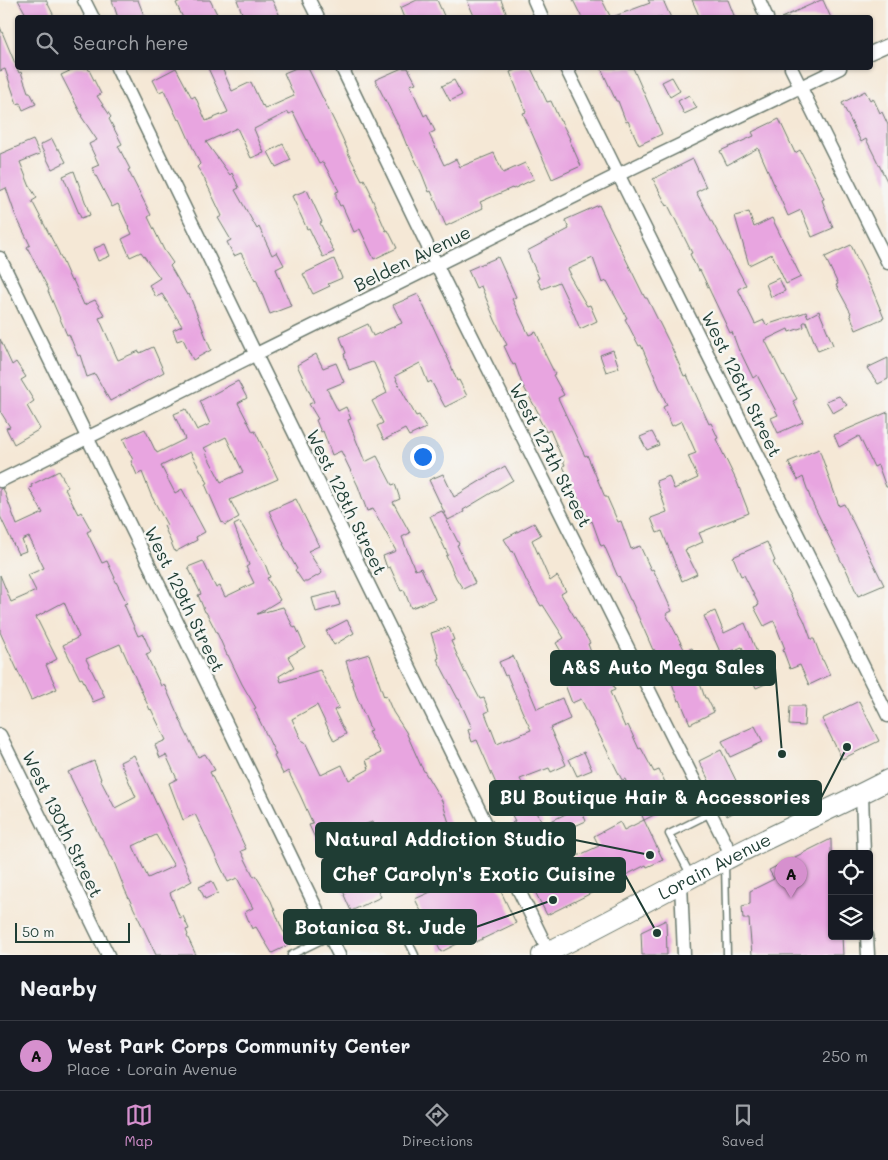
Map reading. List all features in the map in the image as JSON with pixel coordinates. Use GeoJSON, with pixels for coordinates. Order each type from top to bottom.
{"type":"FeatureCollection","features":[{"type":"Feature","properties":{"kind":"main road","name":"Lorain Avenue"},"geometry":{"type":"LineString","coordinates":[[545,953],[729,858],[888,780]]}},
{"type":"Feature","properties":{"kind":"street"},"geometry":{"type":"LineString","coordinates":[[84,0],[92,15]]}},
{"type":"Feature","properties":{"kind":"street"},"geometry":{"type":"LineString","coordinates":[[309,0],[316,15]]}},
{"type":"Feature","properties":{"kind":"street"},"geometry":{"type":"LineString","coordinates":[[534,0],[541,15]]}},
{"type":"Feature","properties":{"kind":"street"},"geometry":{"type":"LineString","coordinates":[[759,0],[766,15]]}},
{"type":"Feature","properties":{"kind":"street"},"geometry":{"type":"LineString","coordinates":[[873,52],[888,45]]}},
{"type":"Feature","properties":{"kind":"street","name":"West 128th Street"},"geometry":{"type":"LineString","coordinates":[[118,70],[545,953]]}},
{"type":"Feature","properties":{"kind":"street","name":"West 127th Street"},"geometry":{"type":"LineString","coordinates":[[343,70],[437,265],[711,813],[729,858]]}},
{"type":"Feature","properties":{"kind":"street","name":"West 126th Street"},"geometry":{"type":"LineString","coordinates":[[567,70],[888,716]]}},
{"type":"Feature","properties":{"kind":"street"},"geometry":{"type":"LineString","coordinates":[[792,70],[888,263]]}},
{"type":"Feature","properties":{"kind":"street","name":"Belden Avenue"},"geometry":{"type":"LineString","coordinates":[[0,481],[836,70]]}},
{"type":"Feature","properties":{"kind":"street","name":"West 129th Street"},"geometry":{"type":"LineString","coordinates":[[0,258],[339,955]]}},
{"type":"Feature","properties":{"kind":"street","name":"West 130th Street"},"geometry":{"type":"LineString","coordinates":[[0,735],[108,955]]}},
{"type":"Feature","properties":{"kind":"street"},"geometry":{"type":"LineString","coordinates":[[862,794],[864,850]]}},
{"type":"Feature","properties":{"kind":"street"},"geometry":{"type":"LineString","coordinates":[[684,955],[686,880]]}},
{"type":"Feature","properties":{"kind":"street"},"geometry":{"type":"LineString","coordinates":[[867,940],[868,955]]}},
{"type":"Feature","properties":{"kind":"lane"},"geometry":{"type":"LineString","coordinates":[[686,880],[669,834],[711,813]]}},
{"type":"Feature","properties":{"kind":"lane"},"geometry":{"type":"LineString","coordinates":[[727,955],[729,858]]}},
{"type":"Feature","properties":{"kind":"lane"},"geometry":{"type":"LineString","coordinates":[[368,930],[396,916],[415,955]]}},
{"type":"Feature","properties":{"kind":"lane"},"geometry":{"type":"LineString","coordinates":[[291,955],[330,936]]}},
{"type":"Feature","properties":{"kind":"building"},"geometry":{"type":"Polygon","coordinates":[[[18,0],[46,0],[54,15],[26,15],[18,0]]]}},
{"type":"Feature","properties":{"kind":"building"},"geometry":{"type":"Polygon","coordinates":[[[112,0],[138,0],[144,15],[117,15],[112,0]]]}},
{"type":"Feature","properties":{"kind":"building"},"geometry":{"type":"Polygon","coordinates":[[[183,0],[210,0],[218,15],[182,15],[176,3],[183,0]]]}},
{"type":"Feature","properties":{"kind":"building"},"geometry":{"type":"Polygon","coordinates":[[[237,0],[272,0],[280,15],[243,15],[237,0]]]}},
{"type":"Feature","properties":{"kind":"building"},"geometry":{"type":"Polygon","coordinates":[[[417,0],[437,0],[444,15],[403,15],[400,8],[417,0]]]}},
{"type":"Feature","properties":{"kind":"building"},"geometry":{"type":"Polygon","coordinates":[[[467,0],[501,0],[507,15],[474,15],[467,0]]]}},
{"type":"Feature","properties":{"kind":"building"},"geometry":{"type":"Polygon","coordinates":[[[573,0],[602,0],[610,15],[580,15],[573,0]]]}},
{"type":"Feature","properties":{"kind":"building"},"geometry":{"type":"Polygon","coordinates":[[[648,0],[663,0],[670,15],[618,15],[650,3],[648,0]]]}},
{"type":"Feature","properties":{"kind":"building"},"geometry":{"type":"Polygon","coordinates":[[[692,0],[728,0],[734,15],[699,15],[692,0]]]}},
{"type":"Feature","properties":{"kind":"building"},"geometry":{"type":"Polygon","coordinates":[[[823,0],[830,15],[788,15],[823,0]]]}},
{"type":"Feature","properties":{"kind":"building"},"geometry":{"type":"Polygon","coordinates":[[[0,27],[15,63],[15,70],[18,70],[19,73],[21,72],[28,92],[30,92],[36,104],[23,110],[20,103],[17,104],[5,69],[0,71],[0,27]]]}},
{"type":"Feature","properties":{"kind":"building"},"geometry":{"type":"Polygon","coordinates":[[[72,70],[89,70],[101,94],[97,96],[111,117],[109,119],[122,144],[118,146],[151,215],[148,217],[164,250],[173,263],[170,266],[187,295],[189,294],[211,350],[193,360],[183,339],[177,341],[173,330],[182,326],[162,294],[156,297],[149,285],[160,278],[141,252],[130,257],[122,239],[132,234],[118,204],[112,207],[92,168],[99,165],[89,144],[97,140],[81,116],[61,75],[72,70]]]}},
{"type":"Feature","properties":{"kind":"building"},"geometry":{"type":"Polygon","coordinates":[[[172,70],[177,70],[192,98],[195,96],[206,121],[228,112],[209,70],[223,70],[232,91],[251,82],[265,109],[294,96],[284,73],[291,70],[309,70],[347,151],[371,193],[386,231],[388,230],[397,248],[374,259],[360,229],[354,232],[342,205],[340,206],[336,197],[336,192],[339,191],[323,162],[319,164],[293,112],[289,114],[288,112],[254,129],[264,153],[251,158],[237,128],[206,142],[230,175],[232,173],[239,188],[235,190],[257,229],[259,227],[272,255],[277,252],[284,265],[276,269],[291,306],[270,314],[256,279],[241,253],[234,256],[227,242],[231,240],[218,218],[222,216],[197,167],[200,164],[180,119],[178,120],[164,90],[159,92],[153,80],[172,70]]]}},
{"type":"Feature","properties":{"kind":"building"},"geometry":{"type":"Polygon","coordinates":[[[398,70],[409,70],[416,83],[410,85],[424,116],[427,114],[435,131],[429,134],[444,165],[456,159],[460,167],[494,153],[503,173],[525,163],[534,179],[480,202],[483,208],[446,226],[431,191],[429,192],[422,174],[375,80],[398,70]]]}},
{"type":"Feature","properties":{"kind":"building"},"geometry":{"type":"Polygon","coordinates":[[[532,70],[547,102],[551,101],[581,166],[552,179],[523,113],[526,112],[510,72],[532,70]]]}},
{"type":"Feature","properties":{"kind":"building"},"geometry":{"type":"Polygon","coordinates":[[[602,70],[634,70],[662,134],[639,145],[628,121],[626,122],[618,101],[616,101],[602,70]]]}},
{"type":"Feature","properties":{"kind":"building"},"geometry":{"type":"Polygon","coordinates":[[[672,77],[680,91],[670,97],[662,82],[672,77]]]}},
{"type":"Feature","properties":{"kind":"building"},"geometry":{"type":"Polygon","coordinates":[[[454,80],[462,95],[450,101],[442,86],[454,80]]]}},
{"type":"Feature","properties":{"kind":"building"},"geometry":{"type":"Polygon","coordinates":[[[865,91],[870,100],[873,98],[888,125],[888,183],[866,139],[861,142],[842,103],[865,91]]]}},
{"type":"Feature","properties":{"kind":"building"},"geometry":{"type":"Polygon","coordinates":[[[689,95],[697,108],[684,114],[678,101],[689,95]]]}},
{"type":"Feature","properties":{"kind":"building"},"geometry":{"type":"Polygon","coordinates":[[[779,119],[795,153],[800,150],[813,175],[824,199],[822,200],[833,228],[812,237],[801,210],[788,216],[758,148],[727,165],[720,151],[754,136],[752,132],[779,119]]]}},
{"type":"Feature","properties":{"kind":"building"},"geometry":{"type":"Polygon","coordinates":[[[52,139],[66,162],[52,169],[40,145],[52,139]]]}},
{"type":"Feature","properties":{"kind":"building"},"geometry":{"type":"Polygon","coordinates":[[[33,140],[40,154],[20,162],[30,187],[37,198],[32,201],[84,305],[95,300],[105,316],[99,318],[118,360],[153,347],[164,372],[110,401],[95,374],[87,377],[80,355],[78,356],[69,334],[67,335],[49,290],[27,247],[30,245],[15,214],[6,188],[0,191],[0,154],[33,140]]]}},
{"type":"Feature","properties":{"kind":"building"},"geometry":{"type":"Polygon","coordinates":[[[283,144],[291,160],[276,167],[268,152],[283,144]]]}},
{"type":"Feature","properties":{"kind":"building"},"geometry":{"type":"Polygon","coordinates":[[[693,159],[706,187],[696,192],[746,285],[738,289],[755,324],[764,320],[766,325],[806,312],[808,317],[819,311],[833,345],[818,351],[806,321],[803,323],[804,327],[789,332],[788,329],[765,340],[797,399],[793,401],[803,422],[778,433],[771,418],[778,415],[757,375],[753,378],[739,351],[732,332],[730,333],[700,270],[698,271],[690,254],[692,253],[668,205],[653,179],[693,159]]]}},
{"type":"Feature","properties":{"kind":"building"},"geometry":{"type":"Polygon","coordinates":[[[74,171],[90,215],[81,218],[63,176],[74,171]]]}},
{"type":"Feature","properties":{"kind":"building"},"geometry":{"type":"Polygon","coordinates":[[[307,190],[334,252],[323,257],[309,228],[307,229],[292,196],[307,190]]]}},
{"type":"Feature","properties":{"kind":"building"},"geometry":{"type":"Polygon","coordinates":[[[599,205],[671,346],[684,376],[687,375],[709,424],[711,423],[718,438],[716,439],[737,482],[749,513],[699,533],[703,542],[685,550],[697,574],[682,581],[662,531],[657,533],[651,518],[667,512],[656,481],[669,476],[674,489],[698,478],[688,456],[696,453],[682,421],[672,426],[663,407],[667,405],[641,345],[639,346],[625,319],[627,318],[607,281],[602,283],[593,258],[568,269],[571,275],[569,275],[587,306],[590,305],[597,321],[580,329],[559,282],[542,289],[527,251],[569,229],[565,220],[599,205]]]}},
{"type":"Feature","properties":{"kind":"building"},"geometry":{"type":"Polygon","coordinates":[[[749,212],[754,227],[772,218],[801,277],[786,284],[772,254],[749,265],[735,216],[749,212]]]}},
{"type":"Feature","properties":{"kind":"building"},"geometry":{"type":"Polygon","coordinates":[[[105,244],[110,256],[98,261],[93,249],[105,244]]]}},
{"type":"Feature","properties":{"kind":"building"},"geometry":{"type":"Polygon","coordinates":[[[851,245],[884,318],[856,330],[851,313],[836,285],[838,284],[825,257],[851,245]]]}},
{"type":"Feature","properties":{"kind":"building"},"geometry":{"type":"Polygon","coordinates":[[[498,257],[516,297],[512,299],[529,335],[536,332],[555,374],[553,375],[564,395],[558,398],[585,456],[587,455],[605,497],[607,497],[618,522],[621,521],[631,549],[640,546],[651,570],[653,569],[672,611],[666,614],[685,651],[692,648],[697,658],[692,660],[705,698],[707,698],[714,712],[690,724],[680,700],[678,701],[668,671],[665,672],[653,650],[604,545],[601,546],[592,521],[590,522],[570,482],[550,430],[546,432],[537,415],[539,414],[522,384],[515,364],[513,365],[504,346],[507,345],[481,286],[476,288],[468,270],[498,257]]]}},
{"type":"Feature","properties":{"kind":"building"},"geometry":{"type":"Polygon","coordinates":[[[334,259],[342,278],[328,284],[330,286],[313,294],[303,274],[334,259]]]}},
{"type":"Feature","properties":{"kind":"building"},"geometry":{"type":"Polygon","coordinates":[[[779,278],[785,291],[771,297],[766,284],[779,278]]]}},
{"type":"Feature","properties":{"kind":"building"},"geometry":{"type":"Polygon","coordinates":[[[418,294],[457,381],[459,380],[467,396],[445,407],[431,381],[428,383],[420,363],[395,376],[416,416],[419,415],[426,428],[409,436],[405,429],[384,440],[377,426],[383,423],[372,401],[387,393],[374,363],[372,362],[349,370],[344,354],[346,353],[340,337],[368,324],[373,336],[402,323],[393,305],[418,294]]]}},
{"type":"Feature","properties":{"kind":"building"},"geometry":{"type":"Polygon","coordinates":[[[0,339],[12,365],[16,362],[26,377],[21,380],[34,401],[27,406],[40,429],[14,444],[6,428],[10,427],[0,411],[0,339]]]}},
{"type":"Feature","properties":{"kind":"building"},"geometry":{"type":"Polygon","coordinates":[[[613,350],[619,368],[606,372],[600,355],[613,350]]]}},
{"type":"Feature","properties":{"kind":"building"},"geometry":{"type":"Polygon","coordinates":[[[316,354],[323,368],[336,363],[344,382],[327,389],[338,411],[346,407],[351,419],[348,420],[365,462],[377,456],[392,485],[395,484],[400,499],[393,502],[410,533],[402,537],[415,570],[421,568],[435,599],[411,608],[404,590],[401,591],[390,567],[387,568],[383,556],[396,551],[373,509],[367,511],[358,486],[341,451],[332,455],[323,431],[321,432],[316,420],[318,419],[309,404],[314,402],[297,365],[316,354]]]}},
{"type":"Feature","properties":{"kind":"building"},"geometry":{"type":"Polygon","coordinates":[[[888,358],[888,379],[878,384],[867,368],[888,358]]]}},
{"type":"Feature","properties":{"kind":"building"},"geometry":{"type":"Polygon","coordinates":[[[238,381],[247,398],[238,403],[253,432],[255,431],[278,479],[230,500],[239,517],[225,525],[222,523],[205,484],[208,483],[190,452],[161,466],[175,493],[182,489],[205,532],[196,537],[197,540],[175,552],[164,526],[167,525],[151,495],[142,472],[137,475],[131,461],[133,460],[123,439],[145,429],[157,453],[185,439],[174,414],[186,409],[197,430],[210,424],[200,401],[238,381]],[[226,437],[204,448],[221,482],[243,472],[226,437]]]}},
{"type":"Feature","properties":{"kind":"building"},"geometry":{"type":"Polygon","coordinates":[[[839,396],[847,405],[833,413],[826,401],[839,396]]]}},
{"type":"Feature","properties":{"kind":"building"},"geometry":{"type":"Polygon","coordinates":[[[888,412],[888,487],[886,487],[878,465],[874,467],[859,436],[839,447],[834,435],[888,412]]]}},
{"type":"Feature","properties":{"kind":"building"},"geometry":{"type":"Polygon","coordinates":[[[652,432],[659,445],[647,450],[640,437],[652,432]]]}},
{"type":"Feature","properties":{"kind":"building"},"geometry":{"type":"Polygon","coordinates":[[[819,449],[839,506],[844,504],[884,585],[858,596],[811,500],[803,477],[798,480],[788,462],[819,449]]]}},
{"type":"Feature","properties":{"kind":"building"},"geometry":{"type":"Polygon","coordinates":[[[505,466],[513,480],[463,510],[464,512],[448,520],[429,480],[443,474],[454,497],[505,466]]]}},
{"type":"Feature","properties":{"kind":"building"},"geometry":{"type":"Polygon","coordinates":[[[59,471],[68,487],[65,489],[78,514],[81,512],[91,530],[87,532],[102,563],[107,561],[127,603],[124,604],[138,636],[143,634],[151,652],[146,654],[161,686],[164,684],[198,757],[205,754],[215,770],[210,772],[246,849],[241,851],[254,877],[256,876],[271,901],[282,929],[291,944],[272,953],[256,927],[252,929],[245,912],[253,908],[237,878],[228,882],[195,814],[183,820],[169,783],[177,779],[166,755],[160,758],[155,745],[166,740],[120,644],[86,659],[105,697],[93,702],[63,645],[79,637],[64,602],[36,617],[57,659],[46,665],[57,689],[31,700],[0,632],[0,575],[11,602],[36,591],[28,575],[44,568],[29,537],[22,540],[26,551],[18,554],[0,516],[0,489],[3,488],[17,525],[43,513],[29,488],[32,487],[31,485],[59,471]]]}},
{"type":"Feature","properties":{"kind":"building"},"geometry":{"type":"Polygon","coordinates":[[[296,499],[319,546],[308,551],[322,573],[307,582],[303,582],[295,570],[297,569],[283,544],[269,511],[296,499]]]}},
{"type":"Feature","properties":{"kind":"building"},"geometry":{"type":"Polygon","coordinates":[[[442,511],[459,544],[457,545],[475,583],[463,589],[446,556],[448,555],[430,516],[442,511]]]}},
{"type":"Feature","properties":{"kind":"building"},"geometry":{"type":"Polygon","coordinates":[[[240,522],[265,564],[270,577],[267,578],[280,600],[257,614],[283,607],[294,628],[296,627],[305,647],[288,657],[294,667],[279,676],[281,682],[320,670],[339,708],[334,710],[346,734],[334,741],[317,705],[292,719],[321,775],[342,765],[349,780],[369,769],[366,760],[381,753],[368,732],[371,731],[356,695],[346,661],[369,654],[384,697],[386,696],[393,712],[406,732],[421,766],[442,801],[450,826],[463,852],[469,854],[473,861],[484,856],[516,923],[476,942],[473,936],[441,952],[415,899],[435,890],[432,884],[448,876],[437,851],[409,864],[411,868],[397,873],[372,822],[342,833],[351,854],[349,854],[365,885],[374,881],[381,897],[351,911],[345,895],[327,864],[309,825],[313,824],[300,795],[288,771],[283,774],[254,709],[256,708],[205,612],[198,595],[201,594],[188,567],[203,561],[216,588],[220,586],[225,597],[254,583],[246,567],[249,565],[234,525],[240,522]]]}},
{"type":"Feature","properties":{"kind":"building"},"geometry":{"type":"Polygon","coordinates":[[[534,523],[541,535],[532,540],[550,581],[557,576],[566,591],[561,594],[590,643],[588,644],[599,674],[606,671],[615,690],[610,692],[625,727],[628,725],[639,749],[641,748],[654,772],[659,770],[676,804],[644,820],[625,779],[622,780],[581,699],[572,703],[557,664],[566,660],[556,643],[564,638],[543,605],[541,606],[527,582],[513,551],[504,539],[534,523]]]}},
{"type":"Feature","properties":{"kind":"building"},"geometry":{"type":"Polygon","coordinates":[[[767,542],[775,561],[773,562],[804,620],[811,639],[814,639],[830,675],[809,685],[800,665],[790,669],[783,650],[785,649],[774,621],[764,626],[754,607],[759,605],[744,575],[741,576],[733,557],[767,542]]]}},
{"type":"Feature","properties":{"kind":"building"},"geometry":{"type":"Polygon","coordinates":[[[336,592],[340,605],[316,612],[312,598],[336,592]]]}},
{"type":"Feature","properties":{"kind":"building"},"geometry":{"type":"Polygon","coordinates":[[[715,611],[724,633],[745,623],[770,682],[756,688],[749,671],[752,669],[742,647],[732,651],[736,661],[726,665],[704,616],[715,611]]]}},
{"type":"Feature","properties":{"kind":"building"},"geometry":{"type":"Polygon","coordinates":[[[347,620],[354,633],[334,645],[326,631],[347,620]]]}},
{"type":"Feature","properties":{"kind":"building"},"geometry":{"type":"Polygon","coordinates":[[[449,627],[454,640],[451,641],[465,673],[480,699],[484,698],[489,711],[485,713],[497,744],[531,730],[507,675],[505,676],[499,662],[513,656],[537,709],[562,698],[570,719],[550,728],[566,765],[551,772],[549,768],[520,779],[543,824],[519,836],[512,823],[515,821],[477,740],[472,742],[468,730],[472,728],[459,699],[437,659],[439,658],[431,633],[449,627]]]}},
{"type":"Feature","properties":{"kind":"building"},"geometry":{"type":"Polygon","coordinates":[[[859,701],[879,741],[842,759],[822,719],[859,701]]]}},
{"type":"Feature","properties":{"kind":"building"},"geometry":{"type":"Polygon","coordinates":[[[790,706],[805,706],[804,726],[789,725],[790,706]]]}},
{"type":"Feature","properties":{"kind":"building"},"geometry":{"type":"Polygon","coordinates":[[[755,726],[763,742],[730,757],[722,741],[755,726]]]}},
{"type":"Feature","properties":{"kind":"building"},"geometry":{"type":"Polygon","coordinates":[[[721,750],[748,805],[727,816],[699,761],[721,750]]]}},
{"type":"Feature","properties":{"kind":"building"},"geometry":{"type":"Polygon","coordinates":[[[584,752],[592,770],[577,776],[569,759],[584,752]]]}},
{"type":"Feature","properties":{"kind":"building"},"geometry":{"type":"Polygon","coordinates":[[[134,755],[192,881],[170,893],[180,918],[183,916],[189,929],[186,930],[187,936],[196,955],[156,955],[125,890],[112,857],[68,772],[94,761],[100,779],[115,808],[136,797],[120,762],[134,755]],[[156,835],[133,846],[148,878],[174,866],[156,835]]]}},
{"type":"Feature","properties":{"kind":"building"},"geometry":{"type":"Polygon","coordinates":[[[580,807],[586,821],[555,835],[549,822],[580,807]]]}},
{"type":"Feature","properties":{"kind":"building"},"geometry":{"type":"Polygon","coordinates":[[[644,820],[663,860],[647,867],[646,865],[547,915],[529,880],[549,869],[544,859],[557,852],[562,863],[599,846],[594,836],[620,822],[624,830],[644,820]]]}},
{"type":"Feature","properties":{"kind":"building"},"geometry":{"type":"Polygon","coordinates":[[[831,839],[831,850],[828,850],[828,940],[842,940],[843,955],[752,955],[749,919],[743,919],[742,906],[750,904],[750,891],[774,879],[769,870],[831,839]]]}},
{"type":"Feature","properties":{"kind":"building"},"geometry":{"type":"Polygon","coordinates":[[[212,881],[218,893],[205,899],[199,887],[212,881]]]}},
{"type":"Feature","properties":{"kind":"building"},"geometry":{"type":"Polygon","coordinates":[[[666,920],[667,955],[642,955],[641,932],[666,920]]]}},
{"type":"Feature","properties":{"kind":"place","name":"BU Boutique Hair & Accessories"},"geometry":{"type":"Point","coordinates":[847,747]}},
{"type":"Feature","properties":{"kind":"place","name":"A&S Auto Mega Sales"},"geometry":{"type":"Point","coordinates":[782,754]}},
{"type":"Feature","properties":{"kind":"place","name":"Natural Addiction Studio"},"geometry":{"type":"Point","coordinates":[650,855]}},
{"type":"Feature","properties":{"kind":"place","name":"West Park Corps Community Center"},"geometry":{"type":"Point","coordinates":[791,898]}},
{"type":"Feature","properties":{"kind":"place","name":"Botanica St. Jude"},"geometry":{"type":"Point","coordinates":[553,900]}},
{"type":"Feature","properties":{"kind":"place","name":"Chef Carolyn's Exotic Cuisine"},"geometry":{"type":"Point","coordinates":[657,933]}}]}
